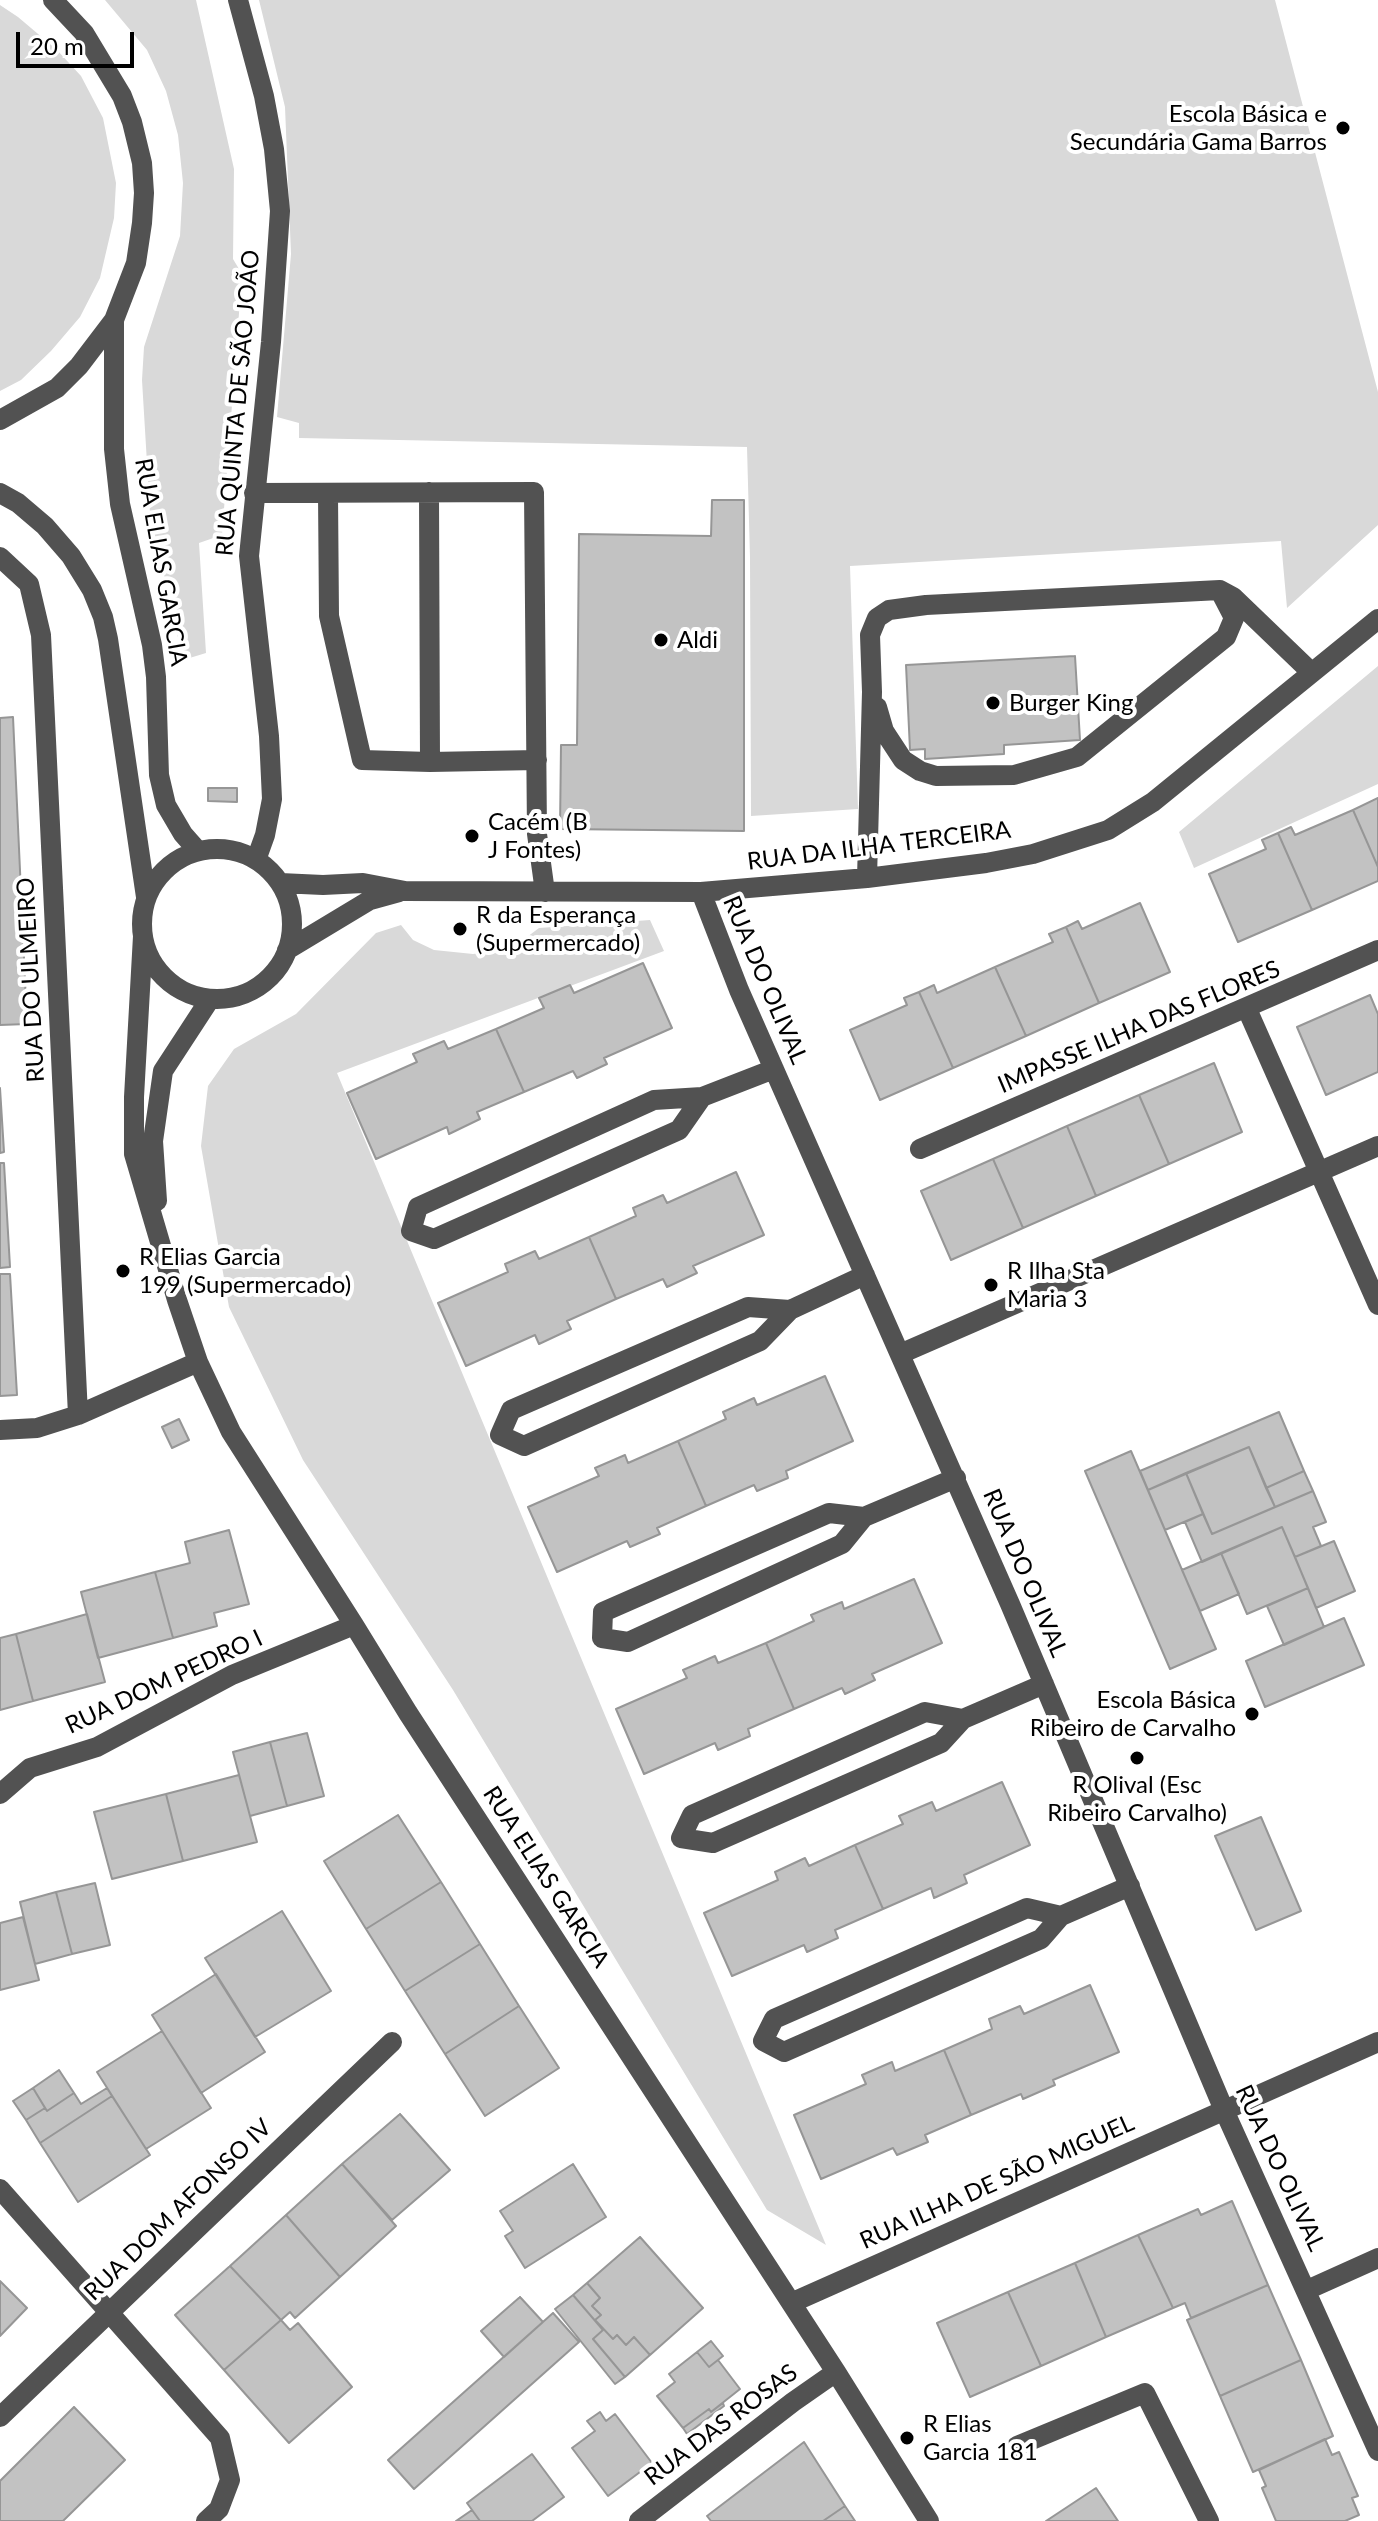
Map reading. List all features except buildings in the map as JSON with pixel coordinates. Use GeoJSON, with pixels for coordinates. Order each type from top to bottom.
{"type":"FeatureCollection","features":[{"type":"Feature","properties":{"kind":"street","name":"RUA ELIAS GARCIA"},"geometry":{"type":"LineString","coordinates":[[0,420],[57,388],[79,366],[114,320],[136,263],[142,223],[142,163],[132,122],[117,86],[84,33],[53,0]]}},
{"type":"Feature","properties":{"kind":"street","name":"RUA QUINTA DE SÃO JOÃO"},"geometry":{"type":"LineString","coordinates":[[238,0],[264,96],[274,149],[280,211],[271,342],[249,556],[269,736],[272,799],[256,860]]}},
{"type":"Feature","properties":{"kind":"street","name":"RUA ELIAS GARCIA"},"geometry":{"type":"LineString","coordinates":[[114,320],[114,449],[120,504],[152,645],[159,775],[166,805],[183,834],[198,851]]}},
{"type":"Feature","properties":{"kind":"street"},"geometry":{"type":"LineString","coordinates":[[429,492],[430,762]]}},
{"type":"Feature","properties":{"kind":"street"},"geometry":{"type":"LineString","coordinates":[[254,493],[534,492],[537,834],[545,892]]}},
{"type":"Feature","properties":{"kind":"street"},"geometry":{"type":"LineString","coordinates":[[0,493],[18,503],[45,526],[71,556],[92,590],[103,617],[146,897]]}},
{"type":"Feature","properties":{"kind":"street"},"geometry":{"type":"LineString","coordinates":[[328,494],[329,616],[362,760],[537,760]]}},
{"type":"Feature","properties":{"kind":"street","name":"RUA DO ULMEIRO"},"geometry":{"type":"LineString","coordinates":[[0,557],[29,584],[41,635],[78,1415]]}},
{"type":"Feature","properties":{"kind":"street"},"geometry":{"type":"LineString","coordinates":[[867,878],[872,692],[870,635],[877,618],[889,610],[926,605],[1220,590],[1233,597],[1311,672]]}},
{"type":"Feature","properties":{"kind":"street"},"geometry":{"type":"LineString","coordinates":[[872,692],[884,731],[903,760],[920,771],[936,776],[1014,775],[1077,757],[1226,637],[1234,618],[1220,590]]}},
{"type":"Feature","properties":{"kind":"street","name":"RUA DA ILHA TERCEIRA"},"geometry":{"type":"LineString","coordinates":[[280,883],[363,883],[405,891],[701,892],[867,878],[1033,854],[1108,830],[1153,802],[1378,619]]}},
{"type":"Feature","properties":{"kind":"street"},"geometry":{"type":"LineString","coordinates":[[218,848],[256,860],[280,883],[289,907],[292,929],[287,950],[275,971],[257,987],[234,997],[210,999],[186,993],[166,979],[151,960],[143,936],[142,916],[146,897],[158,876],[176,860],[198,851],[218,848]]}},
{"type":"Feature","properties":{"kind":"street","name":"RUA DA ILHA TERCEIRA"},"geometry":{"type":"LineString","coordinates":[[287,950],[370,900],[405,891]]}},
{"type":"Feature","properties":{"kind":"street","name":"RUA DO OLIVAL"},"geometry":{"type":"LineString","coordinates":[[701,892],[739,990],[956,1478],[1224,2110],[1378,2451]]}},
{"type":"Feature","properties":{"kind":"street","name":"RUA ELIAS GARCIA"},"geometry":{"type":"LineString","coordinates":[[143,936],[134,1154],[198,1362],[231,1432],[417,1727],[836,2372],[929,2521]]}},
{"type":"Feature","properties":{"kind":"street","name":"IMPASSE ILHA DAS FLORES"},"geometry":{"type":"LineString","coordinates":[[920,1149],[1378,950]]}},
{"type":"Feature","properties":{"kind":"street","name":"RUA ELIAS GARCIA"},"geometry":{"type":"LineString","coordinates":[[160,1241],[153,1141],[163,1071],[210,999]]}},
{"type":"Feature","properties":{"kind":"street"},"geometry":{"type":"LineString","coordinates":[[1247,1009],[1378,1305]]}},
{"type":"Feature","properties":{"kind":"street"},"geometry":{"type":"LineString","coordinates":[[702,1097],[679,1130],[434,1239],[411,1231],[418,1207],[654,1100],[702,1097],[774,1069]]}},
{"type":"Feature","properties":{"kind":"street"},"geometry":{"type":"LineString","coordinates":[[900,1354],[1378,1146]]}},
{"type":"Feature","properties":{"kind":"street"},"geometry":{"type":"LineString","coordinates":[[790,1310],[748,1307],[734,1313],[511,1410],[500,1435],[524,1446],[760,1341],[790,1310],[865,1275]]}},
{"type":"Feature","properties":{"kind":"street"},"geometry":{"type":"LineString","coordinates":[[0,1430],[37,1428],[78,1415],[198,1362]]}},
{"type":"Feature","properties":{"kind":"street"},"geometry":{"type":"LineString","coordinates":[[864,1517],[829,1513],[603,1612],[602,1638],[628,1642],[842,1544],[864,1517],[956,1478]]}},
{"type":"Feature","properties":{"kind":"street","name":"RUA DOM PEDRO I"},"geometry":{"type":"LineString","coordinates":[[0,1794],[30,1768],[97,1747],[232,1675],[354,1625]]}},
{"type":"Feature","properties":{"kind":"street"},"geometry":{"type":"LineString","coordinates":[[963,1719],[925,1712],[692,1815],[681,1838],[713,1843],[941,1743],[963,1719],[1044,1684]]}},
{"type":"Feature","properties":{"kind":"street"},"geometry":{"type":"LineString","coordinates":[[1061,1916],[1027,1908],[774,2019],[763,2041],[784,2052],[1041,1939],[1061,1916],[1130,1886]]}},
{"type":"Feature","properties":{"kind":"street","name":"RUA DOM AFONSO IV"},"geometry":{"type":"LineString","coordinates":[[0,2417],[392,2042]]}},
{"type":"Feature","properties":{"kind":"street","name":"RUA ILHA DE SÃO MIGUEL"},"geometry":{"type":"LineString","coordinates":[[791,2303],[1378,2042]]}},
{"type":"Feature","properties":{"kind":"street"},"geometry":{"type":"LineString","coordinates":[[0,2189],[220,2438],[230,2480],[219,2509],[206,2521]]}},
{"type":"Feature","properties":{"kind":"street"},"geometry":{"type":"LineString","coordinates":[[1307,2290],[1378,2258]]}},
{"type":"Feature","properties":{"kind":"street","name":"RUA DAS ROSAS"},"geometry":{"type":"LineString","coordinates":[[639,2521],[836,2372]]}},
{"type":"Feature","properties":{"kind":"street"},"geometry":{"type":"LineString","coordinates":[[1017,2446],[1145,2393],[1209,2521]]}},
{"type":"Feature","properties":{"kind":"shaded area"},"geometry":{"type":"Polygon","coordinates":[[[105,0],[196,0],[234,169],[233,259],[242,274],[222,535],[199,543],[206,653],[183,660],[150,513],[142,380],[144,347],[180,236],[183,183],[178,135],[166,91],[147,50],[105,0]]]}},
{"type":"Feature","properties":{"kind":"shaded area"},"geometry":{"type":"Polygon","coordinates":[[[259,0],[1275,0],[1378,392],[1378,525],[1287,608],[1281,541],[850,566],[858,809],[751,816],[747,447],[299,438],[299,423],[277,417],[291,254],[285,107],[259,0]]]}},
{"type":"Feature","properties":{"kind":"shaded area"},"geometry":{"type":"Polygon","coordinates":[[[0,5],[57,50],[81,76],[103,118],[116,183],[114,218],[100,278],[80,317],[21,380],[0,391],[0,5]]]}},
{"type":"Feature","properties":{"kind":"shaded area"},"geometry":{"type":"Polygon","coordinates":[[[1378,666],[1378,784],[1194,868],[1179,832],[1378,666]]]}},
{"type":"Feature","properties":{"kind":"shaded area"},"geometry":{"type":"Polygon","coordinates":[[[650,920],[664,951],[337,1073],[826,2245],[767,2210],[453,1690],[303,1460],[229,1307],[201,1146],[208,1086],[234,1049],[296,1014],[376,933],[401,925],[413,940],[434,950],[473,954],[511,949],[539,928],[650,920]]]}},
{"type":"Feature","properties":{"kind":"place","name":"Escola Básica e Secundária Gama Barros"},"geometry":{"type":"Point","coordinates":[1343,128]}},
{"type":"Feature","properties":{"kind":"place","name":"Aldi"},"geometry":{"type":"Point","coordinates":[661,640]}},
{"type":"Feature","properties":{"kind":"place","name":"Burger King"},"geometry":{"type":"Point","coordinates":[993,703]}},
{"type":"Feature","properties":{"kind":"place","name":"Cacém (B J Fontes)"},"geometry":{"type":"Point","coordinates":[472,836]}},
{"type":"Feature","properties":{"kind":"place","name":"R da Esperança (Supermercado)"},"geometry":{"type":"Point","coordinates":[460,929]}},
{"type":"Feature","properties":{"kind":"place","name":"R Elias Garcia 199 (Supermercado)"},"geometry":{"type":"Point","coordinates":[123,1271]}},
{"type":"Feature","properties":{"kind":"place","name":"R Ilha Sta Maria 3"},"geometry":{"type":"Point","coordinates":[991,1285]}},
{"type":"Feature","properties":{"kind":"place","name":"Escola Básica Ribeiro de Carvalho"},"geometry":{"type":"Point","coordinates":[1252,1714]}},
{"type":"Feature","properties":{"kind":"place","name":"R Olival (Esc Ribeiro Carvalho)"},"geometry":{"type":"Point","coordinates":[1137,1758]}},
{"type":"Feature","properties":{"kind":"place","name":"R Elias Garcia 181"},"geometry":{"type":"Point","coordinates":[907,2438]}}]}
